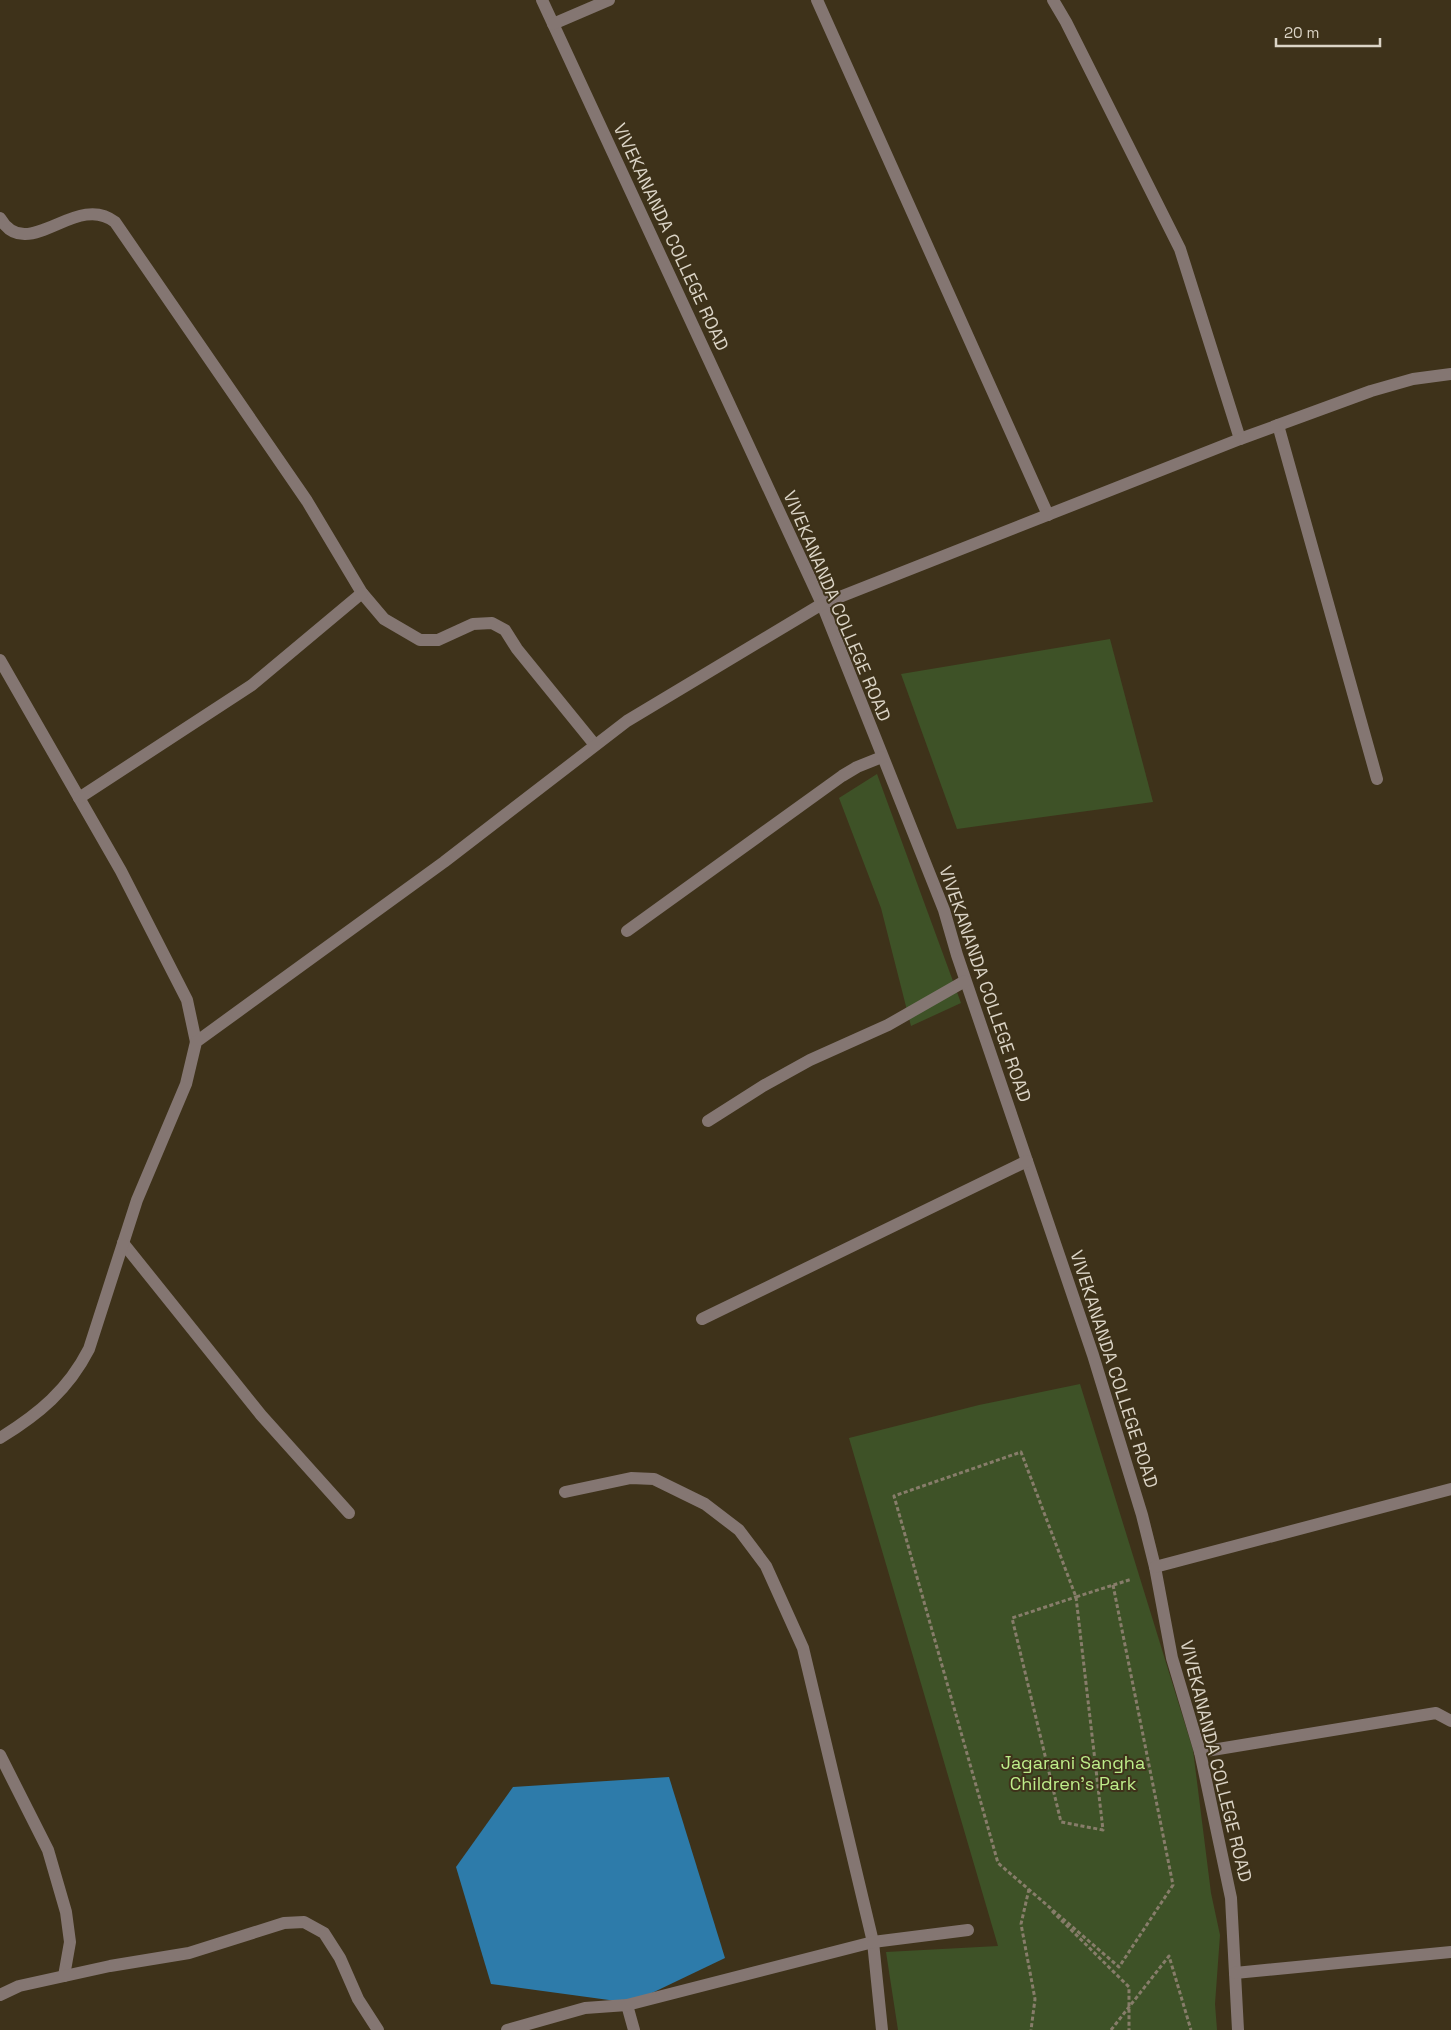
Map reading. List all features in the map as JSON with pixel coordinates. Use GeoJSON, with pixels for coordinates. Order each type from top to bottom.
{"type":"FeatureCollection","features":[{"type":"Feature","properties":{"kind":"street","name":"VIVEKANANDA COLLEGE ROAD"},"geometry":{"type":"LineString","coordinates":[[542,0],[822,604],[944,910],[965,980],[1093,1355],[1142,1515],[1155,1567],[1172,1658],[1200,1752],[1231,1898],[1238,2030]]}},
{"type":"Feature","properties":{"kind":"street"},"geometry":{"type":"LineString","coordinates":[[553,24],[609,0]]}},
{"type":"Feature","properties":{"kind":"street"},"geometry":{"type":"LineString","coordinates":[[817,0],[1048,515]]}},
{"type":"Feature","properties":{"kind":"street"},"geometry":{"type":"LineString","coordinates":[[1053,0],[1066,22],[1180,249],[1240,440]]}},
{"type":"Feature","properties":{"kind":"street"},"geometry":{"type":"LineString","coordinates":[[0,218],[17,235],[28,235],[84,214],[109,217],[115,222],[307,501],[362,593],[384,619],[420,640],[438,640],[473,624],[492,623],[505,630],[517,649],[595,745]]}},
{"type":"Feature","properties":{"kind":"street"},"geometry":{"type":"LineString","coordinates":[[196,1042],[444,862],[627,721],[822,604],[1278,425],[1371,391],[1413,379],[1451,374]]}},
{"type":"Feature","properties":{"kind":"street"},"geometry":{"type":"LineString","coordinates":[[1278,425],[1377,779]]}},
{"type":"Feature","properties":{"kind":"street"},"geometry":{"type":"LineString","coordinates":[[79,798],[252,685],[362,593]]}},
{"type":"Feature","properties":{"kind":"street"},"geometry":{"type":"LineString","coordinates":[[0,660],[121,871],[187,1000],[196,1042],[186,1084],[137,1200],[89,1349],[77,1372],[53,1398],[27,1421],[0,1438]]}},
{"type":"Feature","properties":{"kind":"street"},"geometry":{"type":"LineString","coordinates":[[627,931],[842,776],[857,767],[882,757]]}},
{"type":"Feature","properties":{"kind":"street"},"geometry":{"type":"LineString","coordinates":[[708,1120],[810,1060],[888,1025],[965,980]]}},
{"type":"Feature","properties":{"kind":"street"},"geometry":{"type":"LineString","coordinates":[[702,1319],[1027,1161]]}},
{"type":"Feature","properties":{"kind":"street"},"geometry":{"type":"LineString","coordinates":[[123,1243],[261,1415],[349,1513]]}},
{"type":"Feature","properties":{"kind":"street"},"geometry":{"type":"LineString","coordinates":[[565,1492],[631,1478],[654,1479],[705,1504],[739,1530],[766,1566],[803,1648],[873,1942],[882,2030]]}},
{"type":"Feature","properties":{"kind":"street"},"geometry":{"type":"LineString","coordinates":[[1155,1567],[1451,1489]]}},
{"type":"Feature","properties":{"kind":"street"},"geometry":{"type":"LineString","coordinates":[[1200,1752],[1436,1713],[1451,1721]]}},
{"type":"Feature","properties":{"kind":"street"},"geometry":{"type":"LineString","coordinates":[[0,1755],[48,1850],[66,1912],[70,1942],[64,1976]]}},
{"type":"Feature","properties":{"kind":"street"},"geometry":{"type":"LineString","coordinates":[[0,1995],[19,1986],[110,1966],[189,1953],[284,1923],[304,1922],[324,1933],[340,1958],[358,2000],[378,2030]]}},
{"type":"Feature","properties":{"kind":"street"},"geometry":{"type":"LineString","coordinates":[[507,2030],[585,2008],[627,2005],[873,1942],[968,1930]]}},
{"type":"Feature","properties":{"kind":"street"},"geometry":{"type":"LineString","coordinates":[[1235,1972],[1451,1952]]}},
{"type":"Feature","properties":{"kind":"street"},"geometry":{"type":"LineString","coordinates":[[627,2005],[634,2030]]}},
{"type":"Feature","properties":{"kind":"path"},"geometry":{"type":"LineString","coordinates":[[1113,1585],[1173,1885],[1120,1968],[998,1863],[894,1496],[1021,1452],[1076,1597],[1103,1830],[1061,1822],[1012,1618],[1076,1597],[1113,1585],[1139,1577],[1155,1567]]}},
{"type":"Feature","properties":{"kind":"path"},"geometry":{"type":"LineString","coordinates":[[1029,1889],[1129,1987],[1129,2030]]}},
{"type":"Feature","properties":{"kind":"path"},"geometry":{"type":"LineString","coordinates":[[1029,1889],[1021,1924],[1035,1999],[1032,2030]]}},
{"type":"Feature","properties":{"kind":"path"},"geometry":{"type":"LineString","coordinates":[[1111,2030],[1169,1956],[1191,2030]]}},
{"type":"Feature","properties":{"kind":"green space"},"geometry":{"type":"Polygon","coordinates":[[[1110,639],[1153,802],[957,829],[901,674],[1110,639]]]}},
{"type":"Feature","properties":{"kind":"green space"},"geometry":{"type":"Polygon","coordinates":[[[877,774],[961,1003],[911,1026],[881,908],[839,798],[877,774]]]}},
{"type":"Feature","properties":{"kind":"green space","name":"Jagarani Sangha Children's Park"},"geometry":{"type":"Polygon","coordinates":[[[1080,1384],[1193,1750],[1211,1893],[1220,1935],[1215,2004],[1217,2030],[898,2030],[886,1952],[998,1946],[849,1438],[979,1405],[1080,1384]]]}},
{"type":"Feature","properties":{"kind":"water"},"geometry":{"type":"Polygon","coordinates":[[[669,1777],[725,1958],[631,2003],[491,1984],[456,1867],[513,1787],[669,1777]]]}}]}
